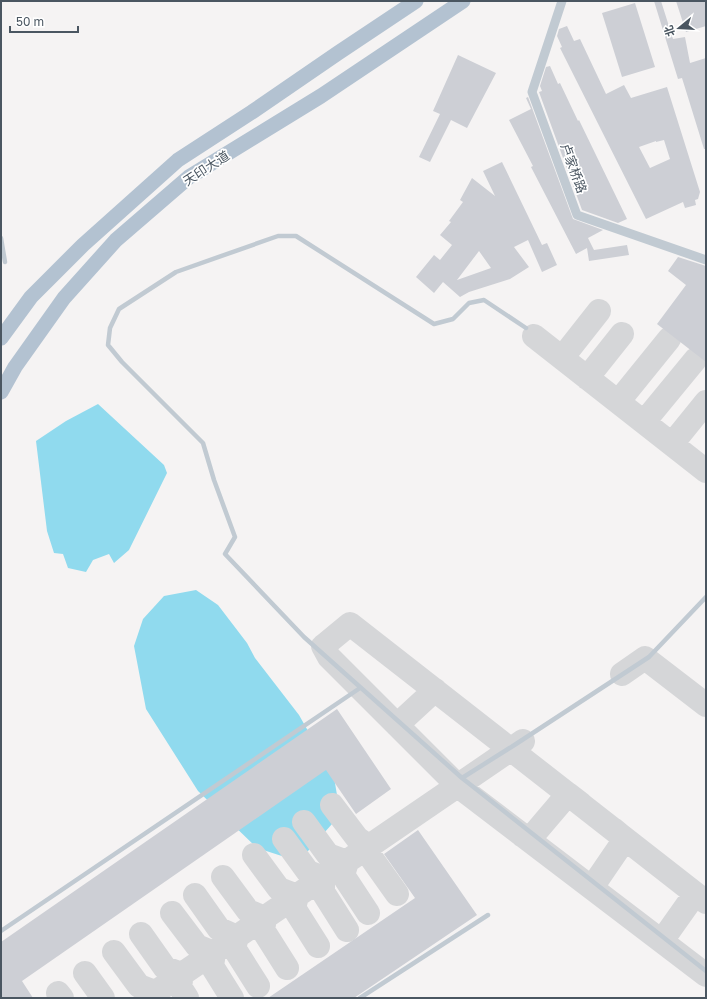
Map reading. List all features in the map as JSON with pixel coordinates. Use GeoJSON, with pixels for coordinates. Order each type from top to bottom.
{"type":"FeatureCollection","features":[{"type":"Feature","properties":{"kind":"main road","name":"天印大道"},"geometry":{"type":"LineString","coordinates":[[1,338],[31,297],[83,246],[178,160],[416,1]]}},
{"type":"Feature","properties":{"kind":"main road","name":"天印大道"},"geometry":{"type":"LineString","coordinates":[[1,392],[15,367],[64,298],[116,240],[188,177],[314,100],[463,1]]}},
{"type":"Feature","properties":{"kind":"street","name":"卢家桥路"},"geometry":{"type":"LineString","coordinates":[[562,1],[532,92],[577,216],[706,260]]}},
{"type":"Feature","properties":{"kind":"lane"},"geometry":{"type":"LineString","coordinates":[[526,328],[484,300],[469,303],[453,319],[434,324],[296,236],[278,236],[176,272],[120,309],[110,328],[108,345],[122,362],[202,443],[235,537],[225,554],[304,637],[462,778],[706,971]]}},
{"type":"Feature","properties":{"kind":"lane"},"geometry":{"type":"LineString","coordinates":[[1,238],[5,262]]}},
{"type":"Feature","properties":{"kind":"lane"},"geometry":{"type":"LineString","coordinates":[[462,778],[523,740],[649,657],[706,597]]}},
{"type":"Feature","properties":{"kind":"lane"},"geometry":{"type":"LineString","coordinates":[[1,932],[360,688]]}},
{"type":"Feature","properties":{"kind":"lane"},"geometry":{"type":"LineString","coordinates":[[360,998],[488,915]]}},
{"type":"Feature","properties":{"kind":"water"},"geometry":{"type":"Polygon","coordinates":[[[98,404],[164,465],[167,473],[129,550],[114,563],[109,554],[93,560],[86,572],[68,568],[63,554],[54,553],[47,531],[36,441],[66,421],[98,404]]]}},
{"type":"Feature","properties":{"kind":"water"},"geometry":{"type":"Polygon","coordinates":[[[196,590],[218,605],[247,643],[255,658],[299,715],[334,777],[339,807],[332,824],[308,851],[288,858],[257,848],[198,791],[146,709],[134,646],[143,619],[164,596],[196,590]]]}},
{"type":"Feature","properties":{"kind":"building"},"geometry":{"type":"Polygon","coordinates":[[[654,1],[661,1],[673,39],[685,37],[690,63],[706,58],[706,149],[704,149],[682,78],[678,79],[654,1]]]}},
{"type":"Feature","properties":{"kind":"building"},"geometry":{"type":"Polygon","coordinates":[[[676,1],[706,1],[706,26],[686,32],[676,1]]]}},
{"type":"Feature","properties":{"kind":"building"},"geometry":{"type":"Polygon","coordinates":[[[635,3],[655,67],[622,77],[602,13],[635,3]]]}},
{"type":"Feature","properties":{"kind":"building"},"geometry":{"type":"Polygon","coordinates":[[[567,26],[574,41],[580,39],[606,94],[624,85],[631,98],[667,87],[700,192],[698,199],[695,200],[696,205],[685,208],[683,202],[646,219],[560,48],[562,47],[557,36],[559,29],[567,26]],[[664,140],[639,147],[650,168],[670,159],[664,140]]]}},
{"type":"Feature","properties":{"kind":"building"},"geometry":{"type":"Polygon","coordinates":[[[458,55],[496,73],[467,128],[451,120],[430,162],[419,157],[440,114],[433,111],[458,55]]]}},
{"type":"Feature","properties":{"kind":"building"},"geometry":{"type":"Polygon","coordinates":[[[550,66],[558,84],[560,83],[578,121],[579,120],[627,219],[618,223],[582,210],[539,92],[542,91],[540,86],[546,67],[550,66]]]}},
{"type":"Feature","properties":{"kind":"building"},"geometry":{"type":"Polygon","coordinates":[[[528,97],[573,219],[603,230],[588,238],[594,250],[627,245],[629,255],[589,261],[587,248],[576,254],[531,167],[533,166],[509,120],[531,109],[526,98],[528,97]]]}},
{"type":"Feature","properties":{"kind":"building"},"geometry":{"type":"Polygon","coordinates":[[[502,162],[542,245],[547,243],[557,265],[542,272],[528,240],[514,247],[529,267],[510,279],[469,292],[460,297],[443,282],[434,293],[416,277],[434,255],[440,260],[452,245],[440,235],[451,222],[449,221],[463,202],[460,200],[472,178],[495,196],[483,171],[502,162]],[[479,251],[457,280],[491,268],[479,251]]]}},
{"type":"Feature","properties":{"kind":"building"},"geometry":{"type":"Polygon","coordinates":[[[678,257],[706,266],[706,362],[657,324],[686,285],[668,271],[678,257]]]}},
{"type":"Feature","properties":{"kind":"building"},"geometry":{"type":"Polygon","coordinates":[[[337,709],[391,789],[356,814],[326,770],[22,981],[33,998],[1,998],[1,942],[337,709]]]}},
{"type":"Feature","properties":{"kind":"building"},"geometry":{"type":"Polygon","coordinates":[[[418,830],[477,915],[354,998],[268,998],[415,898],[384,854],[418,830]]]}},
{"type":"Feature","properties":{"kind":"taxiway"},"geometry":{"type":"LineString","coordinates":[[562,358],[599,311]]}},
{"type":"Feature","properties":{"kind":"taxiway"},"geometry":{"type":"LineString","coordinates":[[587,378],[622,334]]}},
{"type":"Feature","properties":{"kind":"taxiway"},"geometry":{"type":"LineString","coordinates":[[534,336],[706,471]]}},
{"type":"Feature","properties":{"kind":"taxiway"},"geometry":{"type":"LineString","coordinates":[[618,402],[669,339]]}},
{"type":"Feature","properties":{"kind":"taxiway"},"geometry":{"type":"LineString","coordinates":[[644,422],[695,360]]}},
{"type":"Feature","properties":{"kind":"taxiway"},"geometry":{"type":"LineString","coordinates":[[672,444],[706,402]]}},
{"type":"Feature","properties":{"kind":"taxiway"},"geometry":{"type":"LineString","coordinates":[[706,902],[350,624],[323,646],[329,657],[458,786],[706,975]]}},
{"type":"Feature","properties":{"kind":"taxiway"},"geometry":{"type":"LineString","coordinates":[[622,674],[645,658],[706,705]]}},
{"type":"Feature","properties":{"kind":"taxiway"},"geometry":{"type":"LineString","coordinates":[[397,725],[435,690]]}},
{"type":"Feature","properties":{"kind":"taxiway"},"geometry":{"type":"LineString","coordinates":[[147,998],[523,741]]}},
{"type":"Feature","properties":{"kind":"taxiway"},"geometry":{"type":"LineString","coordinates":[[523,836],[534,834],[568,794],[581,804]]}},
{"type":"Feature","properties":{"kind":"taxiway"},"geometry":{"type":"LineString","coordinates":[[332,805],[357,838],[370,847],[370,856],[397,894]]}},
{"type":"Feature","properties":{"kind":"taxiway"},"geometry":{"type":"LineString","coordinates":[[304,822],[328,855],[347,862],[343,875],[368,913]]}},
{"type":"Feature","properties":{"kind":"taxiway"},"geometry":{"type":"LineString","coordinates":[[586,883],[597,880],[625,839],[613,829]]}},
{"type":"Feature","properties":{"kind":"taxiway"},"geometry":{"type":"LineString","coordinates":[[284,839],[308,872],[323,878],[323,892],[347,930]]}},
{"type":"Feature","properties":{"kind":"taxiway"},"geometry":{"type":"LineString","coordinates":[[254,855],[279,889],[297,896],[294,908],[318,946]]}},
{"type":"Feature","properties":{"kind":"taxiway"},"geometry":{"type":"LineString","coordinates":[[223,877],[248,911],[265,918],[263,930],[287,968]]}},
{"type":"Feature","properties":{"kind":"taxiway"},"geometry":{"type":"LineString","coordinates":[[658,938],[664,938],[695,894]]}},
{"type":"Feature","properties":{"kind":"taxiway"},"geometry":{"type":"LineString","coordinates":[[195,895],[219,929],[237,937],[234,948],[258,986]]}},
{"type":"Feature","properties":{"kind":"taxiway"},"geometry":{"type":"LineString","coordinates":[[172,913],[197,946],[214,953],[212,966],[232,998]]}},
{"type":"Feature","properties":{"kind":"taxiway"},"geometry":{"type":"LineString","coordinates":[[141,934],[165,968],[182,974],[180,987],[187,998]]}},
{"type":"Feature","properties":{"kind":"taxiway"},"geometry":{"type":"LineString","coordinates":[[114,952],[139,986],[157,993],[156,998]]}},
{"type":"Feature","properties":{"kind":"taxiway"},"geometry":{"type":"LineString","coordinates":[[85,973],[103,998]]}},
{"type":"Feature","properties":{"kind":"taxiway"},"geometry":{"type":"LineString","coordinates":[[58,993],[62,998]]}}]}
